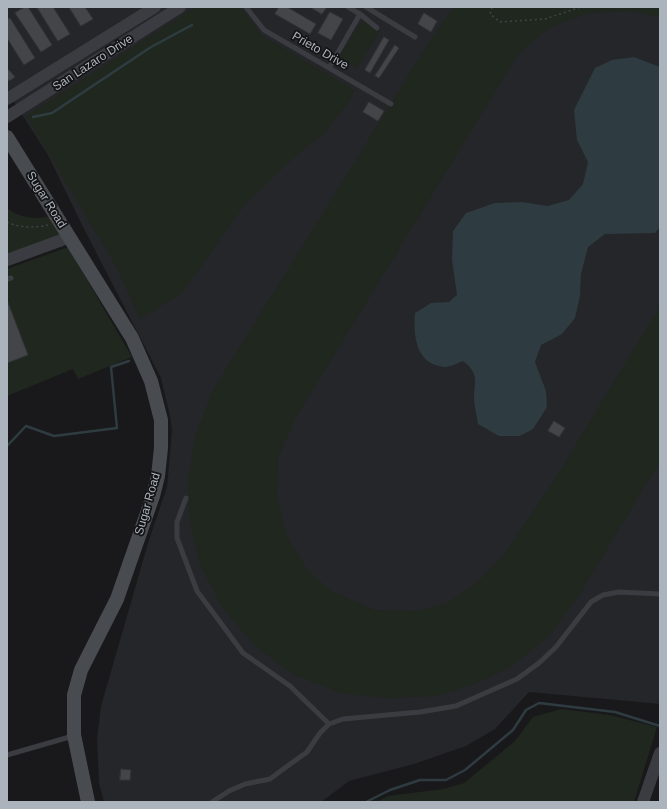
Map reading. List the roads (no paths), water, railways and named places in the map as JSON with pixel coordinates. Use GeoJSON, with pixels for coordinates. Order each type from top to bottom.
{"type":"FeatureCollection","features":[{"type":"Feature","properties":{"kind":"main road","name":"Sugar Road"},"geometry":{"type":"LineString","coordinates":[[7,137],[132,338],[150,381],[160,414],[162,434],[158,476],[153,496],[117,599],[81,670],[74,695],[74,736],[88,802]]}},
{"type":"Feature","properties":{"kind":"street","name":"San Lazaro Drive"},"geometry":{"type":"LineString","coordinates":[[7,100],[154,7]]}},
{"type":"Feature","properties":{"kind":"street","name":"San Lazaro Drive"},"geometry":{"type":"LineString","coordinates":[[7,118],[180,7]]}},
{"type":"Feature","properties":{"kind":"street"},"geometry":{"type":"LineString","coordinates":[[7,260],[70,237]]}},
{"type":"Feature","properties":{"kind":"street"},"geometry":{"type":"LineString","coordinates":[[643,802],[659,754]]}},
{"type":"Feature","properties":{"kind":"lane","name":"Prieto Drive"},"geometry":{"type":"LineString","coordinates":[[246,7],[264,30],[391,104]]}},
{"type":"Feature","properties":{"kind":"lane"},"geometry":{"type":"LineString","coordinates":[[348,7],[360,14],[377,28]]}},
{"type":"Feature","properties":{"kind":"lane"},"geometry":{"type":"LineString","coordinates":[[366,7],[415,36]]}},
{"type":"Feature","properties":{"kind":"lane"},"geometry":{"type":"LineString","coordinates":[[329,68],[360,14]]}},
{"type":"Feature","properties":{"kind":"lane"},"geometry":{"type":"LineString","coordinates":[[186,498],[177,522],[177,538],[197,591],[243,653],[290,686],[329,724]]}},
{"type":"Feature","properties":{"kind":"lane"},"geometry":{"type":"LineString","coordinates":[[212,802],[229,790],[245,784],[270,779],[307,752],[329,724],[343,719],[420,712],[456,706],[517,679],[556,647],[591,602],[603,595],[619,592],[660,594]]}},
{"type":"Feature","properties":{"kind":"lane"},"geometry":{"type":"LineString","coordinates":[[7,755],[74,736]]}},
{"type":"Feature","properties":{"kind":"waterway"},"geometry":{"type":"LineString","coordinates":[[33,117],[52,113],[151,47],[192,25]]}},
{"type":"Feature","properties":{"kind":"waterway"},"geometry":{"type":"LineString","coordinates":[[7,446],[26,426],[54,436],[117,428],[111,367],[129,361]]}},
{"type":"Feature","properties":{"kind":"waterway"},"geometry":{"type":"LineString","coordinates":[[366,802],[390,790],[420,780],[446,780],[465,770],[513,730],[526,710],[539,703],[615,712],[660,726]]}}]}
